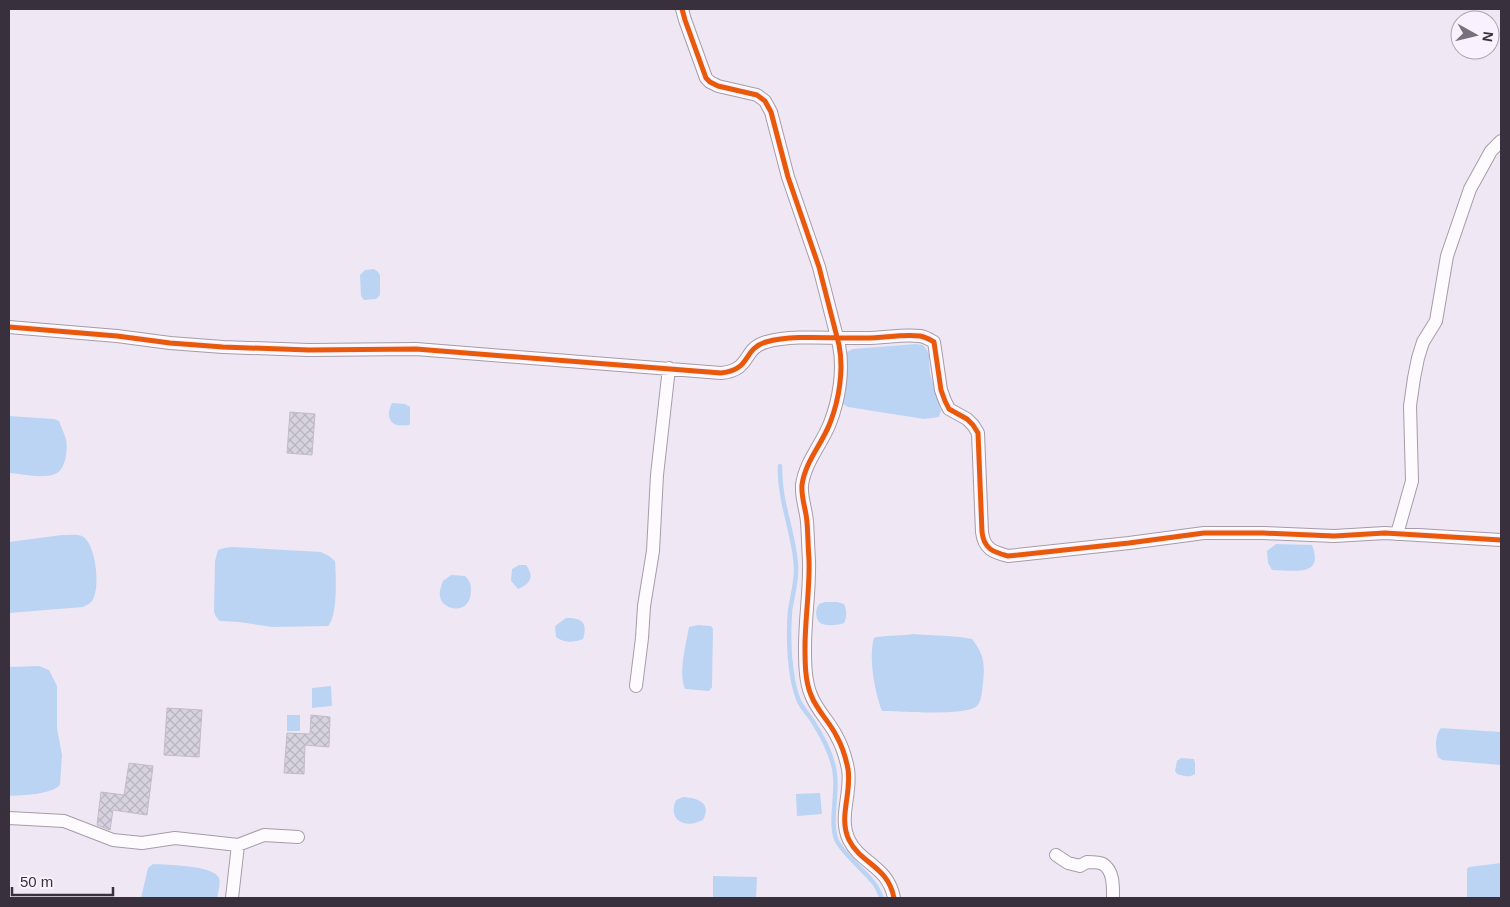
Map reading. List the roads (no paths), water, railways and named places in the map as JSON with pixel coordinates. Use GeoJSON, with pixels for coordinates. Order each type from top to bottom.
{"type":"FeatureCollection","features":[{"type":"Feature","properties":{"kind":"street"},"geometry":{"type":"LineString","coordinates":[[682,9],[706,78],[718,86],[757,95],[764,100],[771,112],[788,177],[818,267],[838,338],[842,358],[838,394],[830,423],[807,466],[802,483],[802,497],[807,520],[809,563],[805,646],[807,674],[810,694],[837,736],[848,769],[850,789],[844,814],[845,830],[850,842],[859,853],[883,873],[894,898]]}},
{"type":"Feature","properties":{"kind":"street"},"geometry":{"type":"LineString","coordinates":[[1397,534],[1412,481],[1410,406],[1418,358],[1423,342],[1436,321],[1447,256],[1470,189],[1491,151],[1501,141]]}},
{"type":"Feature","properties":{"kind":"street"},"geometry":{"type":"LineString","coordinates":[[9,327],[223,347],[309,350],[416,349],[721,373],[739,369],[751,351],[764,342],[792,338],[907,336],[929,338],[934,342],[941,390],[949,409],[967,419],[978,433],[982,532],[983,538],[992,551],[1008,556],[1129,544],[1204,533],[1334,536],[1385,533],[1501,540]]}},
{"type":"Feature","properties":{"kind":"street"},"geometry":{"type":"LineString","coordinates":[[636,686],[644,606],[653,551],[657,475],[669,368]]}},
{"type":"Feature","properties":{"kind":"street"},"geometry":{"type":"LineString","coordinates":[[9,818],[64,821],[113,840],[142,843],[174,838],[238,845],[264,835],[298,837]]}},
{"type":"Feature","properties":{"kind":"street"},"geometry":{"type":"LineString","coordinates":[[232,898],[238,845]]}},
{"type":"Feature","properties":{"kind":"street"},"geometry":{"type":"LineString","coordinates":[[1056,855],[1068,863],[1080,866],[1087,862],[1102,864],[1108,869],[1112,879],[1113,898]]}},
{"type":"Feature","properties":{"kind":"water"},"geometry":{"type":"Polygon","coordinates":[[[374,269],[380,275],[380,295],[376,299],[364,300],[361,296],[360,275],[365,270],[374,269]]]}},
{"type":"Feature","properties":{"kind":"water"},"geometry":{"type":"Polygon","coordinates":[[[923,345],[929,355],[930,373],[941,411],[939,417],[924,419],[848,407],[843,404],[847,352],[853,349],[923,345]]]}},
{"type":"Feature","properties":{"kind":"water"},"geometry":{"type":"Polygon","coordinates":[[[392,403],[405,404],[410,407],[409,425],[398,425],[391,421],[389,414],[392,403]]]}},
{"type":"Feature","properties":{"kind":"water"},"geometry":{"type":"Polygon","coordinates":[[[9,416],[59,421],[66,439],[67,448],[64,464],[59,472],[45,476],[9,473],[9,416]]]}},
{"type":"Feature","properties":{"kind":"water"},"geometry":{"type":"Polygon","coordinates":[[[62,535],[82,536],[91,547],[96,566],[95,595],[92,601],[83,607],[9,613],[9,542],[62,535]]]}},
{"type":"Feature","properties":{"kind":"water"},"geometry":{"type":"Polygon","coordinates":[[[1276,544],[1312,545],[1315,556],[1314,563],[1304,570],[1272,570],[1268,563],[1267,551],[1276,544]]]}},
{"type":"Feature","properties":{"kind":"water"},"geometry":{"type":"Polygon","coordinates":[[[232,547],[321,552],[329,556],[335,561],[336,585],[335,605],[328,626],[272,627],[220,621],[214,612],[215,561],[218,550],[232,547]]]}},
{"type":"Feature","properties":{"kind":"water"},"geometry":{"type":"Polygon","coordinates":[[[519,565],[526,565],[531,577],[526,585],[518,589],[511,581],[512,569],[519,565]]]}},
{"type":"Feature","properties":{"kind":"water"},"geometry":{"type":"Polygon","coordinates":[[[451,575],[465,576],[470,583],[470,598],[467,604],[462,607],[451,608],[442,602],[440,597],[443,581],[451,575]]]}},
{"type":"Feature","properties":{"kind":"water"},"geometry":{"type":"Polygon","coordinates":[[[825,602],[844,604],[846,618],[844,623],[828,625],[819,622],[816,614],[817,608],[818,605],[825,602]]]}},
{"type":"Feature","properties":{"kind":"water"},"geometry":{"type":"Polygon","coordinates":[[[566,618],[582,622],[585,629],[583,639],[569,642],[556,637],[555,626],[566,618]]]}},
{"type":"Feature","properties":{"kind":"water"},"geometry":{"type":"Polygon","coordinates":[[[698,625],[711,626],[713,629],[712,687],[709,691],[685,689],[683,682],[683,658],[689,627],[698,625]]]}},
{"type":"Feature","properties":{"kind":"water"},"geometry":{"type":"Polygon","coordinates":[[[914,634],[972,639],[979,650],[984,665],[982,691],[978,705],[972,709],[948,712],[882,711],[873,675],[872,646],[874,638],[914,634]]]}},
{"type":"Feature","properties":{"kind":"water"},"geometry":{"type":"Polygon","coordinates":[[[39,666],[49,670],[57,686],[57,728],[62,755],[60,785],[43,793],[9,796],[9,667],[39,666]]]}},
{"type":"Feature","properties":{"kind":"water"},"geometry":{"type":"Polygon","coordinates":[[[331,686],[332,706],[312,708],[312,688],[331,686]]]}},
{"type":"Feature","properties":{"kind":"water"},"geometry":{"type":"Polygon","coordinates":[[[287,715],[300,715],[300,731],[287,731],[287,715]]]}},
{"type":"Feature","properties":{"kind":"water"},"geometry":{"type":"Polygon","coordinates":[[[1441,728],[1501,732],[1501,765],[1442,760],[1438,757],[1436,750],[1437,738],[1441,728]]]}},
{"type":"Feature","properties":{"kind":"water"},"geometry":{"type":"Polygon","coordinates":[[[1181,758],[1194,759],[1195,774],[1184,776],[1177,774],[1175,771],[1177,761],[1181,758]]]}},
{"type":"Feature","properties":{"kind":"water"},"geometry":{"type":"Polygon","coordinates":[[[820,793],[822,814],[797,816],[796,794],[820,793]]]}},
{"type":"Feature","properties":{"kind":"water"},"geometry":{"type":"Polygon","coordinates":[[[683,797],[702,802],[706,809],[703,820],[690,824],[676,818],[674,807],[676,800],[683,797]]]}},
{"type":"Feature","properties":{"kind":"water"},"geometry":{"type":"Polygon","coordinates":[[[1501,863],[1501,898],[1467,898],[1467,869],[1469,867],[1501,863]]]}},
{"type":"Feature","properties":{"kind":"water"},"geometry":{"type":"Polygon","coordinates":[[[153,864],[189,866],[208,870],[220,880],[217,898],[141,898],[148,868],[153,864]]]}},
{"type":"Feature","properties":{"kind":"water"},"geometry":{"type":"Polygon","coordinates":[[[713,876],[757,877],[756,898],[713,898],[713,876]]]}},
{"type":"Feature","properties":{"kind":"waterway"},"geometry":{"type":"LineString","coordinates":[[780,466],[782,492],[793,541],[796,566],[789,621],[789,645],[793,681],[799,701],[822,736],[833,764],[835,774],[834,831],[836,839],[843,850],[869,877],[882,898]]}}]}
